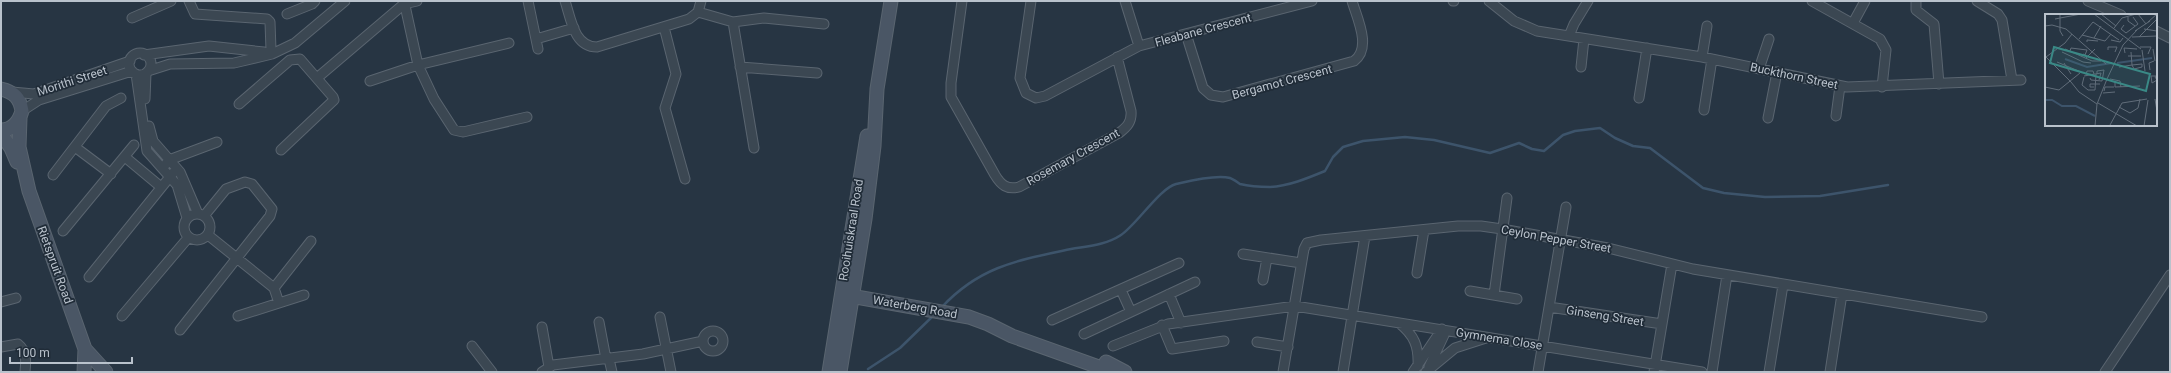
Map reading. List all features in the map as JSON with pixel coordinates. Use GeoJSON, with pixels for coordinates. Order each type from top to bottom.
{"type":"FeatureCollection","features":[{"type":"Feature","properties":{"kind":"street"},"geometry":{"type":"LineString","coordinates":[[132,18],[171,1]]}},
{"type":"Feature","properties":{"kind":"street"},"geometry":{"type":"LineString","coordinates":[[189,1],[195,14],[267,19],[270,22],[271,50]]}},
{"type":"Feature","properties":{"kind":"street"},"geometry":{"type":"LineString","coordinates":[[287,14],[312,4],[315,1]]}},
{"type":"Feature","properties":{"kind":"street"},"geometry":{"type":"LineString","coordinates":[[144,55],[209,46],[252,52],[271,50],[292,41],[345,1]]}},
{"type":"Feature","properties":{"kind":"street"},"geometry":{"type":"LineString","coordinates":[[317,78],[404,2],[417,1]]}},
{"type":"Feature","properties":{"kind":"street"},"geometry":{"type":"LineString","coordinates":[[528,1],[538,49]]}},
{"type":"Feature","properties":{"kind":"street"},"geometry":{"type":"LineString","coordinates":[[565,1],[574,28],[582,43],[586,46],[597,47],[689,19],[698,12],[701,1]]}},
{"type":"Feature","properties":{"kind":"street","name":"Rooihuiskraal Road"},"geometry":{"type":"LineString","coordinates":[[829,372],[847,295],[874,146],[877,89],[891,1]]}},
{"type":"Feature","properties":{"kind":"street","name":"Rosemary Crescent"},"geometry":{"type":"LineString","coordinates":[[962,1],[951,83],[951,97],[999,182],[1008,188],[1020,187],[1118,133],[1127,126],[1131,119],[1131,111],[1117,57]]}},
{"type":"Feature","properties":{"kind":"street"},"geometry":{"type":"LineString","coordinates":[[1030,1],[1020,78],[1024,90],[1028,95],[1036,98],[1045,96],[1139,46]]}},
{"type":"Feature","properties":{"kind":"street","name":"Fleabane Crescent"},"geometry":{"type":"LineString","coordinates":[[1125,1],[1139,46],[1312,1]]}},
{"type":"Feature","properties":{"kind":"street","name":"Bergamot Crescent"},"geometry":{"type":"LineString","coordinates":[[1186,34],[1203,88],[1211,95],[1223,97],[1354,61],[1362,51],[1363,41],[1352,1]]}},
{"type":"Feature","properties":{"kind":"street","name":"Buckthorn Street"},"geometry":{"type":"LineString","coordinates":[[1484,1],[1492,4],[1514,21],[1532,30],[1712,58],[1840,86],[1882,87],[2021,80]]}},
{"type":"Feature","properties":{"kind":"street"},"geometry":{"type":"LineString","coordinates":[[1569,36],[1574,24],[1588,1]]}},
{"type":"Feature","properties":{"kind":"street"},"geometry":{"type":"LineString","coordinates":[[1812,1],[1877,36],[1884,44],[1886,57],[1882,87]]}},
{"type":"Feature","properties":{"kind":"street"},"geometry":{"type":"LineString","coordinates":[[1853,24],[1864,1]]}},
{"type":"Feature","properties":{"kind":"street"},"geometry":{"type":"LineString","coordinates":[[1916,1],[1914,5],[1916,10],[1934,24],[1939,84]]}},
{"type":"Feature","properties":{"kind":"street"},"geometry":{"type":"LineString","coordinates":[[1977,1],[1998,14],[2002,20],[2012,80]]}},
{"type":"Feature","properties":{"kind":"street"},"geometry":{"type":"LineString","coordinates":[[2088,1],[2119,14]]}},
{"type":"Feature","properties":{"kind":"street"},"geometry":{"type":"LineString","coordinates":[[404,2],[418,65],[434,99],[454,130],[458,132],[528,117]]}},
{"type":"Feature","properties":{"kind":"street"},"geometry":{"type":"LineString","coordinates":[[698,12],[733,22],[764,18],[824,24]]}},
{"type":"Feature","properties":{"kind":"street"},"geometry":{"type":"LineString","coordinates":[[733,22],[754,148]]}},
{"type":"Feature","properties":{"kind":"street"},"geometry":{"type":"LineString","coordinates":[[1702,57],[1707,26]]}},
{"type":"Feature","properties":{"kind":"street"},"geometry":{"type":"LineString","coordinates":[[664,27],[676,74],[665,108],[685,179]]}},
{"type":"Feature","properties":{"kind":"street","name":"Morithi Street"},"geometry":{"type":"LineString","coordinates":[[21,115],[39,100],[134,73],[147,72],[170,64],[234,62],[272,54],[295,43],[311,28]]}},
{"type":"Feature","properties":{"kind":"street"},"geometry":{"type":"LineString","coordinates":[[536,39],[574,28]]}},
{"type":"Feature","properties":{"kind":"street"},"geometry":{"type":"LineString","coordinates":[[2157,32],[2170,38]]}},
{"type":"Feature","properties":{"kind":"street"},"geometry":{"type":"LineString","coordinates":[[1580,68],[1584,39]]}},
{"type":"Feature","properties":{"kind":"street"},"geometry":{"type":"LineString","coordinates":[[1760,68],[1769,39]]}},
{"type":"Feature","properties":{"kind":"street"},"geometry":{"type":"LineString","coordinates":[[370,81],[418,65],[509,44]]}},
{"type":"Feature","properties":{"kind":"street"},"geometry":{"type":"LineString","coordinates":[[1639,98],[1647,48]]}},
{"type":"Feature","properties":{"kind":"street","name":"Morithi Street"},"geometry":{"type":"LineString","coordinates":[[6,89],[34,94],[130,61],[138,54],[144,55]]}},
{"type":"Feature","properties":{"kind":"street"},"geometry":{"type":"LineString","coordinates":[[130,61],[134,73],[144,114],[151,137],[169,160],[174,172],[187,218],[183,228],[188,238],[198,241],[208,235],[210,225],[201,215],[184,180],[174,172],[162,167],[147,151],[144,114],[144,94],[150,62],[144,55]]}},
{"type":"Feature","properties":{"kind":"street"},"geometry":{"type":"LineString","coordinates":[[239,104],[293,58],[300,59],[333,97],[332,103],[281,150]]}},
{"type":"Feature","properties":{"kind":"street"},"geometry":{"type":"LineString","coordinates":[[1704,110],[1712,58]]}},
{"type":"Feature","properties":{"kind":"street"},"geometry":{"type":"LineString","coordinates":[[740,67],[818,73]]}},
{"type":"Feature","properties":{"kind":"street"},"geometry":{"type":"LineString","coordinates":[[1768,118],[1777,72]]}},
{"type":"Feature","properties":{"kind":"street"},"geometry":{"type":"LineString","coordinates":[[1836,116],[1840,86]]}},
{"type":"Feature","properties":{"kind":"street"},"geometry":{"type":"LineString","coordinates":[[1,130],[10,128],[21,115],[21,104],[6,89]]}},
{"type":"Feature","properties":{"kind":"street"},"geometry":{"type":"LineString","coordinates":[[53,175],[106,106],[121,98]]}},
{"type":"Feature","properties":{"kind":"street","name":"Rietspruit Road"},"geometry":{"type":"LineString","coordinates":[[21,115],[19,147],[26,180]]}},
{"type":"Feature","properties":{"kind":"street","name":"Rietspruit Road"},"geometry":{"type":"LineString","coordinates":[[1,134],[11,148],[26,180],[85,349],[84,372]]}},
{"type":"Feature","properties":{"kind":"street"},"geometry":{"type":"LineString","coordinates":[[162,167],[169,160],[217,142]]}},
{"type":"Feature","properties":{"kind":"street"},"geometry":{"type":"LineString","coordinates":[[63,231],[134,145]]}},
{"type":"Feature","properties":{"kind":"street"},"geometry":{"type":"LineString","coordinates":[[75,147],[111,174]]}},
{"type":"Feature","properties":{"kind":"street"},"geometry":{"type":"LineString","coordinates":[[125,157],[161,187]]}},
{"type":"Feature","properties":{"kind":"street"},"geometry":{"type":"LineString","coordinates":[[89,276],[174,172]]}},
{"type":"Feature","properties":{"kind":"street"},"geometry":{"type":"LineString","coordinates":[[180,330],[270,216],[272,209],[252,184],[244,182],[226,189],[201,215],[187,218]]}},
{"type":"Feature","properties":{"kind":"street"},"geometry":{"type":"LineString","coordinates":[[1494,295],[1507,198]]}},
{"type":"Feature","properties":{"kind":"street"},"geometry":{"type":"LineString","coordinates":[[1538,372],[1566,207]]}},
{"type":"Feature","properties":{"kind":"street","name":"Ceylon Pepper Street"},"geometry":{"type":"LineString","coordinates":[[1284,372],[1305,247],[1313,241],[1471,225],[1608,248],[1672,264],[1727,275],[1982,317]]}},
{"type":"Feature","properties":{"kind":"street"},"geometry":{"type":"LineString","coordinates":[[1417,273],[1424,230]]}},
{"type":"Feature","properties":{"kind":"street"},"geometry":{"type":"LineString","coordinates":[[208,235],[274,288],[278,303]]}},
{"type":"Feature","properties":{"kind":"street"},"geometry":{"type":"LineString","coordinates":[[1343,372],[1365,236]]}},
{"type":"Feature","properties":{"kind":"street"},"geometry":{"type":"LineString","coordinates":[[122,316],[188,238]]}},
{"type":"Feature","properties":{"kind":"street"},"geometry":{"type":"LineString","coordinates":[[274,288],[311,241]]}},
{"type":"Feature","properties":{"kind":"street"},"geometry":{"type":"LineString","coordinates":[[1243,254],[1302,263]]}},
{"type":"Feature","properties":{"kind":"street"},"geometry":{"type":"LineString","coordinates":[[1264,280],[1268,258]]}},
{"type":"Feature","properties":{"kind":"street"},"geometry":{"type":"LineString","coordinates":[[1052,320],[1179,263]]}},
{"type":"Feature","properties":{"kind":"street"},"geometry":{"type":"LineString","coordinates":[[1654,368],[1672,264]]}},
{"type":"Feature","properties":{"kind":"street"},"geometry":{"type":"LineString","coordinates":[[1712,372],[1727,275]]}},
{"type":"Feature","properties":{"kind":"street"},"geometry":{"type":"LineString","coordinates":[[2105,372],[2170,275]]}},
{"type":"Feature","properties":{"kind":"street"},"geometry":{"type":"LineString","coordinates":[[1084,334],[1195,282]]}},
{"type":"Feature","properties":{"kind":"street"},"geometry":{"type":"LineString","coordinates":[[1769,372],[1783,285]]}},
{"type":"Feature","properties":{"kind":"street"},"geometry":{"type":"LineString","coordinates":[[1121,290],[1131,312]]}},
{"type":"Feature","properties":{"kind":"street"},"geometry":{"type":"LineString","coordinates":[[1470,291],[1517,299]]}},
{"type":"Feature","properties":{"kind":"street"},"geometry":{"type":"LineString","coordinates":[[1169,294],[1181,323]]}},
{"type":"Feature","properties":{"kind":"street"},"geometry":{"type":"LineString","coordinates":[[1830,372],[1842,294]]}},
{"type":"Feature","properties":{"kind":"street"},"geometry":{"type":"LineString","coordinates":[[238,316],[304,295]]}},
{"type":"Feature","properties":{"kind":"street","name":"Rooihuiskraal Road"},"geometry":{"type":"LineString","coordinates":[[840,372],[847,295]]}},
{"type":"Feature","properties":{"kind":"street","name":"Waterberg Road"},"geometry":{"type":"LineString","coordinates":[[847,295],[950,313],[988,324],[1009,327],[1101,360],[1125,372]]}},
{"type":"Feature","properties":{"kind":"street"},"geometry":{"type":"LineString","coordinates":[[1,302],[16,298]]}},
{"type":"Feature","properties":{"kind":"street","name":"Gymnema Close"},"geometry":{"type":"LineString","coordinates":[[1113,346],[1162,325],[1295,306],[1542,346],[1654,368],[1702,372]]}},
{"type":"Feature","properties":{"kind":"street","name":"Ginseng Street"},"geometry":{"type":"LineString","coordinates":[[1549,307],[1662,324]]}},
{"type":"Feature","properties":{"kind":"street"},"geometry":{"type":"LineString","coordinates":[[660,317],[671,372]]}},
{"type":"Feature","properties":{"kind":"street"},"geometry":{"type":"LineString","coordinates":[[599,322],[607,359],[612,372]]}},
{"type":"Feature","properties":{"kind":"street"},"geometry":{"type":"LineString","coordinates":[[1398,322],[1408,330],[1416,342],[1419,354],[1416,369]]}},
{"type":"Feature","properties":{"kind":"street","name":"Waterberg Road"},"geometry":{"type":"LineString","coordinates":[[988,324],[1012,336],[1112,372]]}},
{"type":"Feature","properties":{"kind":"street"},"geometry":{"type":"LineString","coordinates":[[1162,325],[1172,349],[1224,341]]}},
{"type":"Feature","properties":{"kind":"street"},"geometry":{"type":"LineString","coordinates":[[542,327],[545,370],[562,364],[666,350],[703,341]]}},
{"type":"Feature","properties":{"kind":"street"},"geometry":{"type":"LineString","coordinates":[[1416,369],[1444,330]]}},
{"type":"Feature","properties":{"kind":"street"},"geometry":{"type":"LineString","coordinates":[[1426,372],[1444,330]]}},
{"type":"Feature","properties":{"kind":"street"},"geometry":{"type":"LineString","coordinates":[[1426,372],[1455,348],[1489,337]]}},
{"type":"Feature","properties":{"kind":"street"},"geometry":{"type":"LineString","coordinates":[[1257,342],[1288,348]]}},
{"type":"Feature","properties":{"kind":"street"},"geometry":{"type":"LineString","coordinates":[[1,347],[18,344],[23,348],[26,357],[25,372]]}},
{"type":"Feature","properties":{"kind":"street"},"geometry":{"type":"LineString","coordinates":[[472,346],[492,372]]}},
{"type":"Feature","properties":{"kind":"street","name":"Rietspruit Road"},"geometry":{"type":"LineString","coordinates":[[85,349],[106,372]]}},
{"type":"Feature","properties":{"kind":"waterway"},"geometry":{"type":"LineString","coordinates":[[942,307],[956,293],[971,282],[1001,267],[1034,257],[1097,245],[1121,235],[1163,192],[1176,184],[1203,178],[1224,177],[1230,178],[1240,184],[1251,186],[1270,187],[1284,185],[1325,171],[1333,157],[1343,147],[1363,141],[1405,137],[1434,140],[1490,153],[1519,143],[1532,149],[1544,151],[1563,135],[1575,131],[1600,128],[1615,138],[1633,146],[1650,148],[1703,188],[1724,193],[1765,197],[1820,196],[1888,185]]}},
{"type":"Feature","properties":{"kind":"waterway"},"geometry":{"type":"LineString","coordinates":[[868,369],[900,348],[934,315]]}}]}
